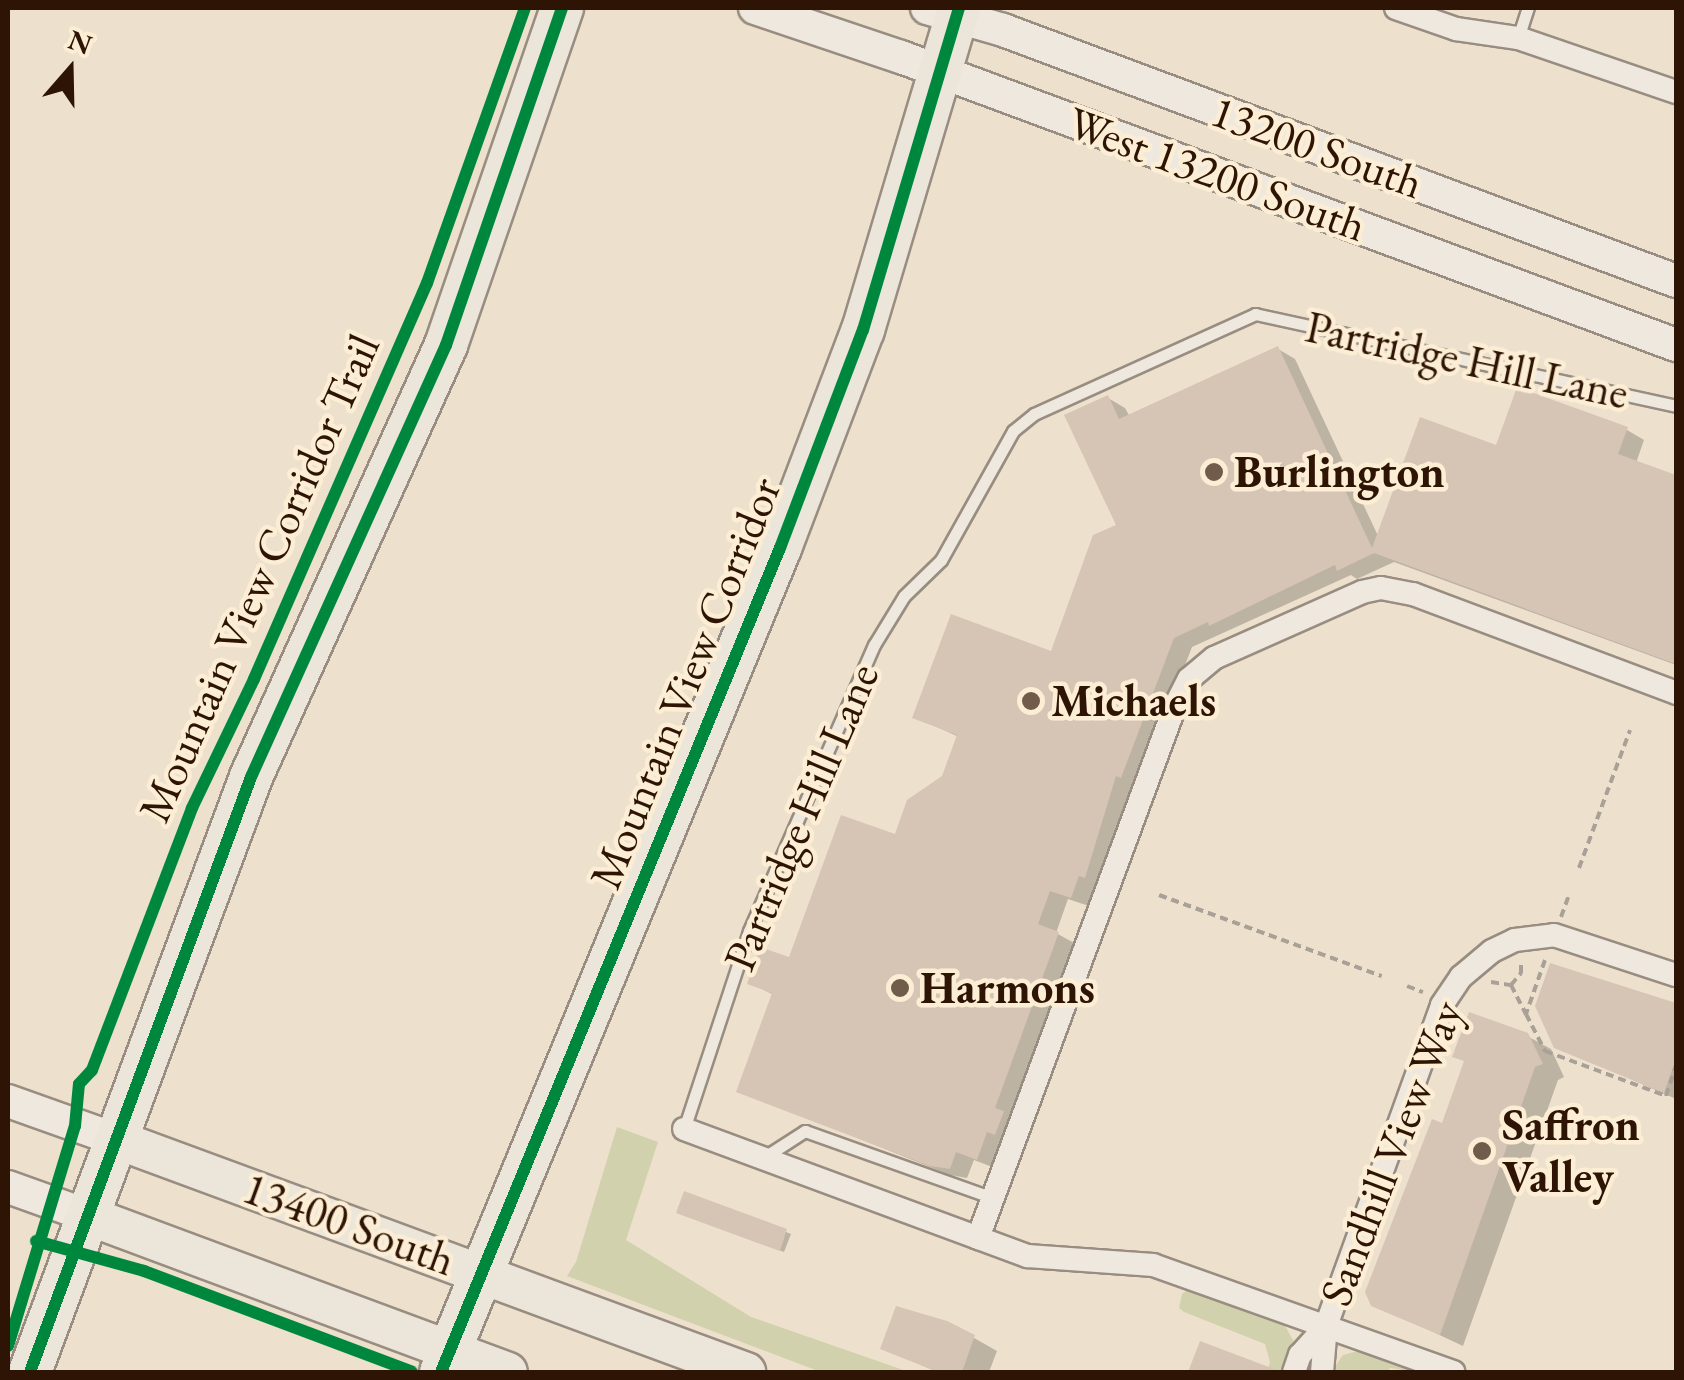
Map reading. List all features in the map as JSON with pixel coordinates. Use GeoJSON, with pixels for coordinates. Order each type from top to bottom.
{"type":"FeatureCollection","features":[{"type":"Feature","properties":{"kind":"highway"},"geometry":{"type":"LineString","coordinates":[[30,1372],[251,777],[446,345],[562,8]]}},
{"type":"Feature","properties":{"kind":"highway","name":"Mountain View Corridor"},"geometry":{"type":"LineString","coordinates":[[446,1361],[780,548],[849,366],[896,227],[940,72],[947,11]]}},
{"type":"Feature","properties":{"kind":"main road","name":"13400 South"},"geometry":{"type":"LineString","coordinates":[[115,1139],[746,1372]]}},
{"type":"Feature","properties":{"kind":"main road","name":"13400 South"},"geometry":{"type":"LineString","coordinates":[[86,1215],[446,1361],[508,1372]]}},
{"type":"Feature","properties":{"kind":"street","name":"West 13200 South"},"geometry":{"type":"LineString","coordinates":[[755,8],[940,72],[1676,345]]}},
{"type":"Feature","properties":{"kind":"street"},"geometry":{"type":"LineString","coordinates":[[1396,8],[1456,29],[1518,38],[1676,92]]}},
{"type":"Feature","properties":{"kind":"street","name":"13200 South"},"geometry":{"type":"LineString","coordinates":[[947,11],[1676,281]]}},
{"type":"Feature","properties":{"kind":"street"},"geometry":{"type":"LineString","coordinates":[[978,1238],[1175,706],[1189,679],[1214,658],[1362,592],[1381,588],[1413,594],[1676,693]]}},
{"type":"Feature","properties":{"kind":"street","name":"Sandhill View Way"},"geometry":{"type":"LineString","coordinates":[[1322,1372],[1326,1326],[1442,1005],[1461,977],[1504,945],[1554,935],[1676,975]]}},
{"type":"Feature","properties":{"kind":"street","name":"13400 South"},"geometry":{"type":"LineString","coordinates":[[8,1101],[115,1139]]}},
{"type":"Feature","properties":{"kind":"street","name":"Partridge Hill Lane"},"geometry":{"type":"LineString","coordinates":[[684,1128],[1040,1258],[1153,1265],[1454,1372]]}},
{"type":"Feature","properties":{"kind":"street","name":"13400 South"},"geometry":{"type":"LineString","coordinates":[[8,1187],[86,1215]]}},
{"type":"Feature","properties":{"kind":"street","name":"Sandhill View Way"},"geometry":{"type":"LineString","coordinates":[[1294,1372],[1300,1354],[1326,1326]]}},
{"type":"Feature","properties":{"kind":"lane"},"geometry":{"type":"LineString","coordinates":[[1518,38],[1528,8]]}},
{"type":"Feature","properties":{"kind":"lane","name":"Partridge Hill Lane"},"geometry":{"type":"LineString","coordinates":[[684,1128],[749,931],[874,644],[904,596],[941,560],[1013,431],[1034,414],[1255,314],[1676,406]]}},
{"type":"Feature","properties":{"kind":"lane"},"geometry":{"type":"LineString","coordinates":[[763,1158],[806,1131],[993,1198]]}},
{"type":"Feature","properties":{"kind":"path"},"geometry":{"type":"LineString","coordinates":[[1579,868],[1630,730]]}},
{"type":"Feature","properties":{"kind":"path"},"geometry":{"type":"LineString","coordinates":[[1159,894],[1382,976]]}},
{"type":"Feature","properties":{"kind":"path"},"geometry":{"type":"LineString","coordinates":[[1560,921],[1569,894]]}},
{"type":"Feature","properties":{"kind":"path"},"geometry":{"type":"LineString","coordinates":[[1510,985],[1520,973],[1520,964],[1546,956],[1526,1014]]}},
{"type":"Feature","properties":{"kind":"path"},"geometry":{"type":"LineString","coordinates":[[1489,981],[1510,985]]}},
{"type":"Feature","properties":{"kind":"path"},"geometry":{"type":"LineString","coordinates":[[1510,985],[1545,1050],[1666,1096],[1676,1066]]}},
{"type":"Feature","properties":{"kind":"path"},"geometry":{"type":"LineString","coordinates":[[1406,986],[1432,995]]}},
{"type":"Feature","properties":{"kind":"green space"},"geometry":{"type":"Polygon","coordinates":[[[617,1127],[658,1142],[626,1240],[751,1317],[909,1372],[821,1372],[567,1276],[576,1262],[617,1127]]]}},
{"type":"Feature","properties":{"kind":"green space"},"geometry":{"type":"Polygon","coordinates":[[[1189,1289],[1284,1324],[1294,1342],[1285,1372],[1267,1372],[1270,1362],[1265,1344],[1179,1308],[1182,1294],[1189,1289]]]}},
{"type":"Feature","properties":{"kind":"green space"},"geometry":{"type":"Polygon","coordinates":[[[1358,1351],[1417,1372],[1390,1368],[1388,1372],[1331,1372],[1343,1355],[1358,1351]]]}},
{"type":"Feature","properties":{"kind":"building"},"geometry":{"type":"Polygon","coordinates":[[[1278,346],[1372,548],[1420,417],[1496,445],[1517,387],[1628,427],[1618,454],[1676,475],[1676,664],[1374,553],[1337,571],[1335,565],[1209,626],[1208,622],[1174,638],[1121,778],[1116,776],[1085,878],[1079,876],[1071,898],[1050,891],[1038,924],[1059,932],[995,1108],[1004,1111],[995,1135],[987,1132],[977,1160],[956,1152],[950,1169],[930,1166],[736,1092],[772,993],[747,984],[760,947],[789,957],[841,815],[895,834],[907,800],[942,776],[957,735],[912,718],[951,614],[1051,651],[1093,535],[1116,525],[1064,415],[1108,395],[1119,419],[1278,346]]]}},
{"type":"Feature","properties":{"kind":"building"},"geometry":{"type":"Polygon","coordinates":[[[1550,963],[1676,1003],[1676,1059],[1664,1093],[1554,1048],[1535,1006],[1550,963]]]}},
{"type":"Feature","properties":{"kind":"building"},"geometry":{"type":"Polygon","coordinates":[[[1469,1012],[1528,1033],[1543,1064],[1535,1067],[1440,1335],[1371,1306],[1365,1292],[1432,1119],[1442,1123],[1464,1061],[1452,1057],[1469,1012]]]}},
{"type":"Feature","properties":{"kind":"building"},"geometry":{"type":"Polygon","coordinates":[[[684,1191],[787,1229],[780,1251],[676,1213],[684,1191]]]}},
{"type":"Feature","properties":{"kind":"building"},"geometry":{"type":"Polygon","coordinates":[[[896,1306],[947,1321],[975,1335],[962,1372],[938,1372],[880,1349],[896,1306]]]}},
{"type":"Feature","properties":{"kind":"building"},"geometry":{"type":"Polygon","coordinates":[[[1200,1341],[1279,1371],[1279,1372],[1188,1372],[1200,1341]]]}},
{"type":"Feature","properties":{"kind":"cycle path","name":"Mountain View Corridor Trail"},"geometry":{"type":"LineString","coordinates":[[8,1346],[75,1126],[79,1084],[92,1070],[192,808],[254,679],[427,283],[525,8]]}},
{"type":"Feature","properties":{"kind":"cycle path"},"geometry":{"type":"LineString","coordinates":[[30,1372],[251,777],[446,345],[562,8]]}},
{"type":"Feature","properties":{"kind":"cycle path"},"geometry":{"type":"LineString","coordinates":[[441,1372],[780,548],[863,330],[959,8]]}},
{"type":"Feature","properties":{"kind":"cycle path"},"geometry":{"type":"LineString","coordinates":[[36,1241],[144,1271],[412,1372]]}},
{"type":"Feature","properties":{"kind":"place","name":"Burlington"},"geometry":{"type":"Point","coordinates":[1214,472]}},
{"type":"Feature","properties":{"kind":"place","name":"Michaels"},"geometry":{"type":"Point","coordinates":[1031,701]}},
{"type":"Feature","properties":{"kind":"place","name":"Harmons"},"geometry":{"type":"Point","coordinates":[900,988]}},
{"type":"Feature","properties":{"kind":"place","name":"Saffron Valley"},"geometry":{"type":"Point","coordinates":[1482,1151]}}]}
